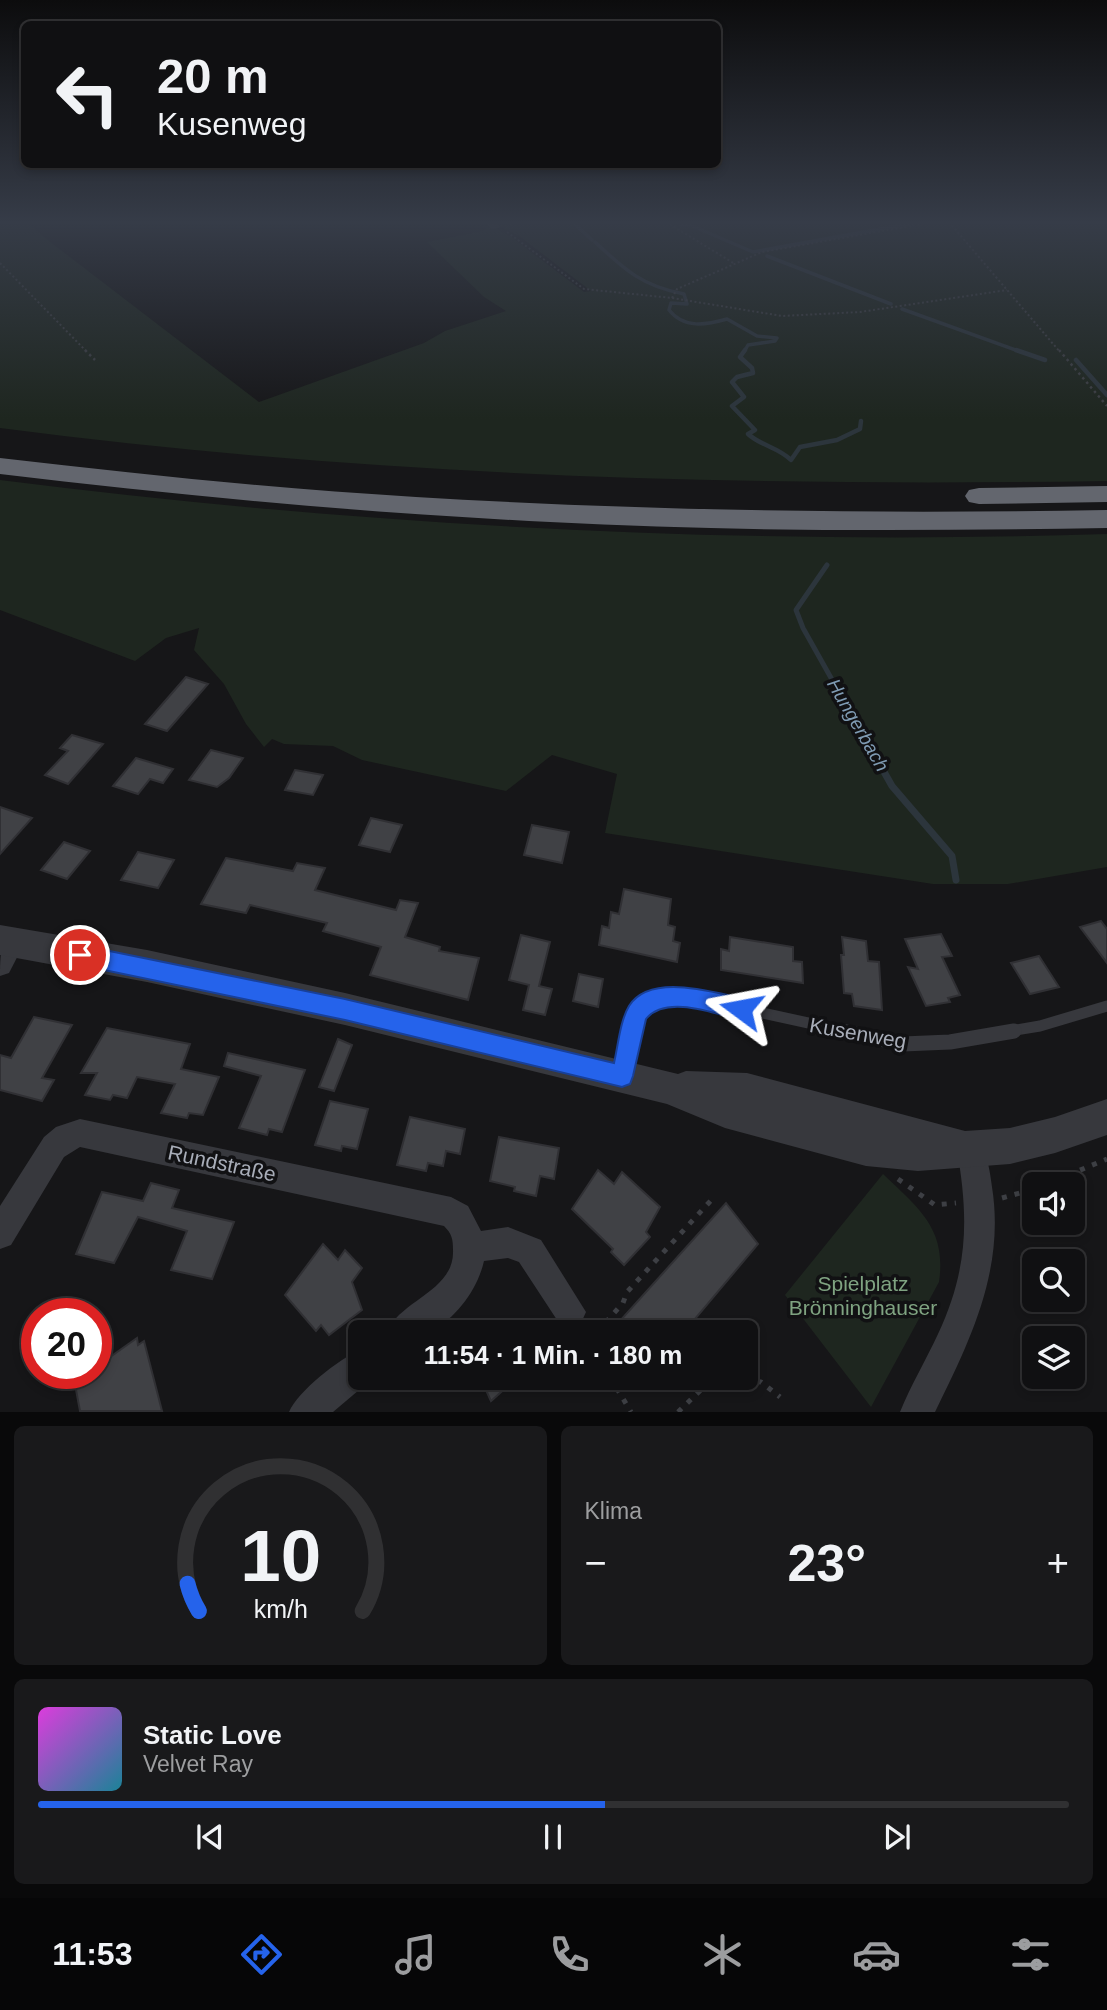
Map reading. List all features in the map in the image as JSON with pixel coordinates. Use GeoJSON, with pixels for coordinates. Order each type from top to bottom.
{"type":"FeatureCollection","features":[{"type":"Feature","properties":{"kind":"highway"},"geometry":{"type":"LineString","coordinates":[[0,442],[217,466],[363,478],[558,489],[874,496],[1107,494]]}},
{"type":"Feature","properties":{"kind":"highway"},"geometry":{"type":"LineString","coordinates":[[0,466],[174,486],[506,511],[858,521],[1107,519]]}},
{"type":"Feature","properties":{"kind":"street"},"geometry":{"type":"LineString","coordinates":[[4,949],[147,967],[345,1009],[667,1087],[725,1110],[866,1148],[918,1153],[1010,1146],[1055,1135],[1107,1117]]}},
{"type":"Feature","properties":{"kind":"street","name":"Rundstraße"},"geometry":{"type":"LineString","coordinates":[[0,1234],[54,1147],[66,1137],[80,1133],[451,1212],[464,1226],[469,1249]]}},
{"type":"Feature","properties":{"kind":"street"},"geometry":{"type":"LineString","coordinates":[[917,1412],[952,1339],[976,1273],[981,1231],[980,1201],[971,1150]]}},
{"type":"Feature","properties":{"kind":"street"},"geometry":{"type":"LineString","coordinates":[[418,1320],[460,1285],[467,1273],[469,1249],[503,1241],[522,1245],[530,1251],[570,1312]]}},
{"type":"Feature","properties":{"kind":"street"},"geometry":{"type":"LineString","coordinates":[[306,1412],[348,1377]]}},
{"type":"Feature","properties":{"kind":"lane","name":"Kusenweg"},"geometry":{"type":"LineString","coordinates":[[622,1076],[636,1014],[644,1004],[674,997],[694,998],[903,1044],[950,1042],[1015,1031],[1107,1006]]}},
{"type":"Feature","properties":{"kind":"path"},"geometry":{"type":"LineString","coordinates":[[24,288],[95,360]]}},
{"type":"Feature","properties":{"kind":"path"},"geometry":{"type":"LineString","coordinates":[[583,288],[672,298],[782,316],[860,312],[1007,290],[1107,407]]}},
{"type":"Feature","properties":{"kind":"path"},"geometry":{"type":"LineString","coordinates":[[672,298],[680,288]]}},
{"type":"Feature","properties":{"kind":"path"},"geometry":{"type":"LineString","coordinates":[[1076,1172],[1107,1159]]}},
{"type":"Feature","properties":{"kind":"path"},"geometry":{"type":"LineString","coordinates":[[608,1320],[623,1303],[627,1292],[715,1196]]}},
{"type":"Feature","properties":{"kind":"path"},"geometry":{"type":"LineString","coordinates":[[678,1412],[708,1383],[737,1379],[761,1382],[780,1398]]}},
{"type":"Feature","properties":{"kind":"path"},"geometry":{"type":"LineString","coordinates":[[618,1390],[631,1412]]}},
{"type":"Feature","properties":{"kind":"green space"},"geometry":{"type":"Polygon","coordinates":[[[0,288],[110,288],[259,402],[424,343],[445,331],[506,311],[475,288],[579,288],[584,292],[591,291],[587,288],[1107,288],[1107,481],[830,482],[552,475],[276,457],[0,428],[0,288]]]}},
{"type":"Feature","properties":{"kind":"green space"},"geometry":{"type":"Polygon","coordinates":[[[0,480],[274,510],[552,529],[831,537],[1107,534],[1107,867],[1008,884],[933,884],[605,833],[617,774],[552,755],[506,791],[362,760],[333,746],[284,744],[272,739],[264,747],[246,724],[224,684],[194,650],[199,628],[166,638],[135,661],[0,610],[0,480]]]}},
{"type":"Feature","properties":{"kind":"green space","name":"Spielplatz Brönninghauser"},"geometry":{"type":"Polygon","coordinates":[[[883,1174],[927,1220],[939,1247],[940,1263],[939,1282],[871,1407],[785,1295],[883,1174]]]}},
{"type":"Feature","properties":{"kind":"building"},"geometry":{"type":"Polygon","coordinates":[[[186,677],[208,684],[167,731],[145,724],[186,677]]]}},
{"type":"Feature","properties":{"kind":"building"},"geometry":{"type":"Polygon","coordinates":[[[72,735],[103,744],[68,784],[45,775],[68,751],[60,748],[72,735]]]}},
{"type":"Feature","properties":{"kind":"building"},"geometry":{"type":"Polygon","coordinates":[[[211,750],[243,758],[229,778],[217,787],[189,780],[211,750]]]}},
{"type":"Feature","properties":{"kind":"building"},"geometry":{"type":"Polygon","coordinates":[[[136,758],[173,769],[163,783],[150,779],[138,794],[113,786],[136,758]]]}},
{"type":"Feature","properties":{"kind":"building"},"geometry":{"type":"Polygon","coordinates":[[[295,770],[323,775],[313,795],[285,790],[295,770]]]}},
{"type":"Feature","properties":{"kind":"building"},"geometry":{"type":"Polygon","coordinates":[[[0,807],[32,818],[0,854],[0,807]]]}},
{"type":"Feature","properties":{"kind":"building"},"geometry":{"type":"Polygon","coordinates":[[[371,818],[402,825],[390,852],[359,845],[371,818]]]}},
{"type":"Feature","properties":{"kind":"building"},"geometry":{"type":"Polygon","coordinates":[[[532,825],[569,832],[562,863],[524,855],[532,825]]]}},
{"type":"Feature","properties":{"kind":"building"},"geometry":{"type":"Polygon","coordinates":[[[64,842],[90,851],[67,879],[41,870],[64,842]]]}},
{"type":"Feature","properties":{"kind":"building"},"geometry":{"type":"Polygon","coordinates":[[[138,852],[174,860],[158,888],[121,880],[138,852]]]}},
{"type":"Feature","properties":{"kind":"building"},"geometry":{"type":"Polygon","coordinates":[[[226,858],[293,871],[297,863],[325,868],[315,890],[396,910],[400,900],[418,903],[405,937],[440,947],[439,951],[479,958],[468,1000],[370,975],[381,947],[323,931],[327,923],[250,905],[246,913],[201,904],[226,858]]]}},
{"type":"Feature","properties":{"kind":"building"},"geometry":{"type":"Polygon","coordinates":[[[624,889],[671,899],[668,925],[675,927],[673,941],[680,943],[677,962],[599,945],[602,926],[609,928],[611,912],[619,914],[624,889]]]}},
{"type":"Feature","properties":{"kind":"building"},"geometry":{"type":"Polygon","coordinates":[[[1101,921],[1107,929],[1107,963],[1080,927],[1101,921]]]}},
{"type":"Feature","properties":{"kind":"building"},"geometry":{"type":"Polygon","coordinates":[[[941,934],[952,956],[942,957],[960,995],[948,998],[950,1002],[926,1006],[908,967],[918,969],[905,939],[941,934]]]}},
{"type":"Feature","properties":{"kind":"building"},"geometry":{"type":"Polygon","coordinates":[[[521,935],[550,942],[539,986],[552,989],[545,1015],[523,1010],[529,985],[509,980],[521,935]]]}},
{"type":"Feature","properties":{"kind":"building"},"geometry":{"type":"Polygon","coordinates":[[[730,937],[793,947],[793,961],[802,962],[803,983],[721,970],[721,949],[729,951],[730,937]]]}},
{"type":"Feature","properties":{"kind":"building"},"geometry":{"type":"Polygon","coordinates":[[[842,937],[866,941],[868,961],[879,962],[882,1010],[854,1006],[852,994],[844,993],[842,937]]]}},
{"type":"Feature","properties":{"kind":"building"},"geometry":{"type":"Polygon","coordinates":[[[1039,956],[1059,987],[1030,994],[1011,963],[1039,956]]]}},
{"type":"Feature","properties":{"kind":"building"},"geometry":{"type":"Polygon","coordinates":[[[579,974],[603,979],[598,1007],[573,1001],[579,974]]]}},
{"type":"Feature","properties":{"kind":"building"},"geometry":{"type":"Polygon","coordinates":[[[34,1017],[72,1025],[42,1078],[54,1080],[42,1101],[0,1090],[0,1055],[11,1058],[34,1017]]]}},
{"type":"Feature","properties":{"kind":"building"},"geometry":{"type":"Polygon","coordinates":[[[107,1028],[190,1044],[181,1069],[219,1077],[203,1115],[189,1113],[187,1118],[161,1113],[175,1084],[137,1077],[127,1098],[113,1095],[110,1100],[85,1095],[97,1073],[81,1073],[107,1028]]]}},
{"type":"Feature","properties":{"kind":"building"},"geometry":{"type":"Polygon","coordinates":[[[338,1039],[352,1045],[334,1091],[319,1087],[338,1039]]]}},
{"type":"Feature","properties":{"kind":"building"},"geometry":{"type":"Polygon","coordinates":[[[228,1053],[305,1070],[282,1132],[269,1129],[267,1135],[239,1128],[261,1076],[224,1066],[228,1053]]]}},
{"type":"Feature","properties":{"kind":"building"},"geometry":{"type":"Polygon","coordinates":[[[330,1101],[368,1109],[357,1149],[342,1146],[341,1151],[315,1145],[330,1101]]]}},
{"type":"Feature","properties":{"kind":"building"},"geometry":{"type":"Polygon","coordinates":[[[410,1117],[465,1129],[460,1154],[446,1151],[443,1166],[428,1163],[426,1171],[397,1165],[410,1117]]]}},
{"type":"Feature","properties":{"kind":"building"},"geometry":{"type":"Polygon","coordinates":[[[499,1137],[559,1148],[554,1179],[540,1176],[536,1196],[490,1181],[499,1137]]]}},
{"type":"Feature","properties":{"kind":"building"},"geometry":{"type":"Polygon","coordinates":[[[598,1170],[614,1184],[622,1172],[660,1207],[646,1232],[650,1237],[624,1265],[611,1252],[613,1249],[572,1209],[598,1170]]]}},
{"type":"Feature","properties":{"kind":"building"},"geometry":{"type":"Polygon","coordinates":[[[151,1183],[179,1190],[172,1208],[234,1222],[212,1279],[171,1270],[187,1231],[138,1217],[114,1263],[76,1254],[102,1192],[143,1201],[151,1183]]]}},
{"type":"Feature","properties":{"kind":"building"},"geometry":{"type":"Polygon","coordinates":[[[726,1203],[758,1244],[694,1320],[621,1320],[726,1203]]]}},
{"type":"Feature","properties":{"kind":"building"},"geometry":{"type":"Polygon","coordinates":[[[323,1244],[338,1260],[345,1250],[362,1268],[352,1282],[362,1310],[329,1335],[321,1325],[316,1331],[285,1295],[323,1244]]]}},
{"type":"Feature","properties":{"kind":"building"},"geometry":{"type":"Polygon","coordinates":[[[137,1338],[138,1345],[144,1341],[162,1411],[80,1411],[76,1389],[112,1389],[112,1356],[137,1338]]]}},
{"type":"Feature","properties":{"kind":"building"},"geometry":{"type":"Polygon","coordinates":[[[486,1390],[503,1390],[491,1401],[486,1390]]]}},
{"type":"Feature","properties":{"kind":"waterway","name":"Hungerbach"},"geometry":{"type":"LineString","coordinates":[[662,288],[684,294],[687,304],[671,303],[669,310],[681,320],[703,324],[727,319],[757,336],[777,338],[775,341],[748,345],[744,352]]}},
{"type":"Feature","properties":{"kind":"waterway"},"geometry":{"type":"LineString","coordinates":[[849,288],[891,304]]}},
{"type":"Feature","properties":{"kind":"waterway"},"geometry":{"type":"LineString","coordinates":[[902,309],[1021,352]]}},
{"type":"Feature","properties":{"kind":"waterway","name":"Hungerbach"},"geometry":{"type":"LineString","coordinates":[[745,350],[740,357],[752,368],[753,373],[737,377],[732,382],[744,397],[732,406],[755,430],[748,434],[758,441],[791,460],[800,447],[837,440],[860,429],[861,421]]}},
{"type":"Feature","properties":{"kind":"waterway"},"geometry":{"type":"LineString","coordinates":[[1016,350],[1045,360]]}},
{"type":"Feature","properties":{"kind":"waterway"},"geometry":{"type":"LineString","coordinates":[[1076,360],[1107,395]]}},
{"type":"Feature","properties":{"kind":"waterway","name":"Hungerbach"},"geometry":{"type":"LineString","coordinates":[[827,565],[796,610],[803,628],[867,742]]}},
{"type":"Feature","properties":{"kind":"waterway","name":"Hungerbach"},"geometry":{"type":"LineString","coordinates":[[866,740],[892,786],[952,856],[956,880]]}},
{"type":"Feature","properties":{"kind":"route"},"geometry":{"type":"LineString","coordinates":[[80,955],[345,1009],[622,1076],[636,1014],[644,1004],[656,999],[694,998],[741,1009]]}}]}
